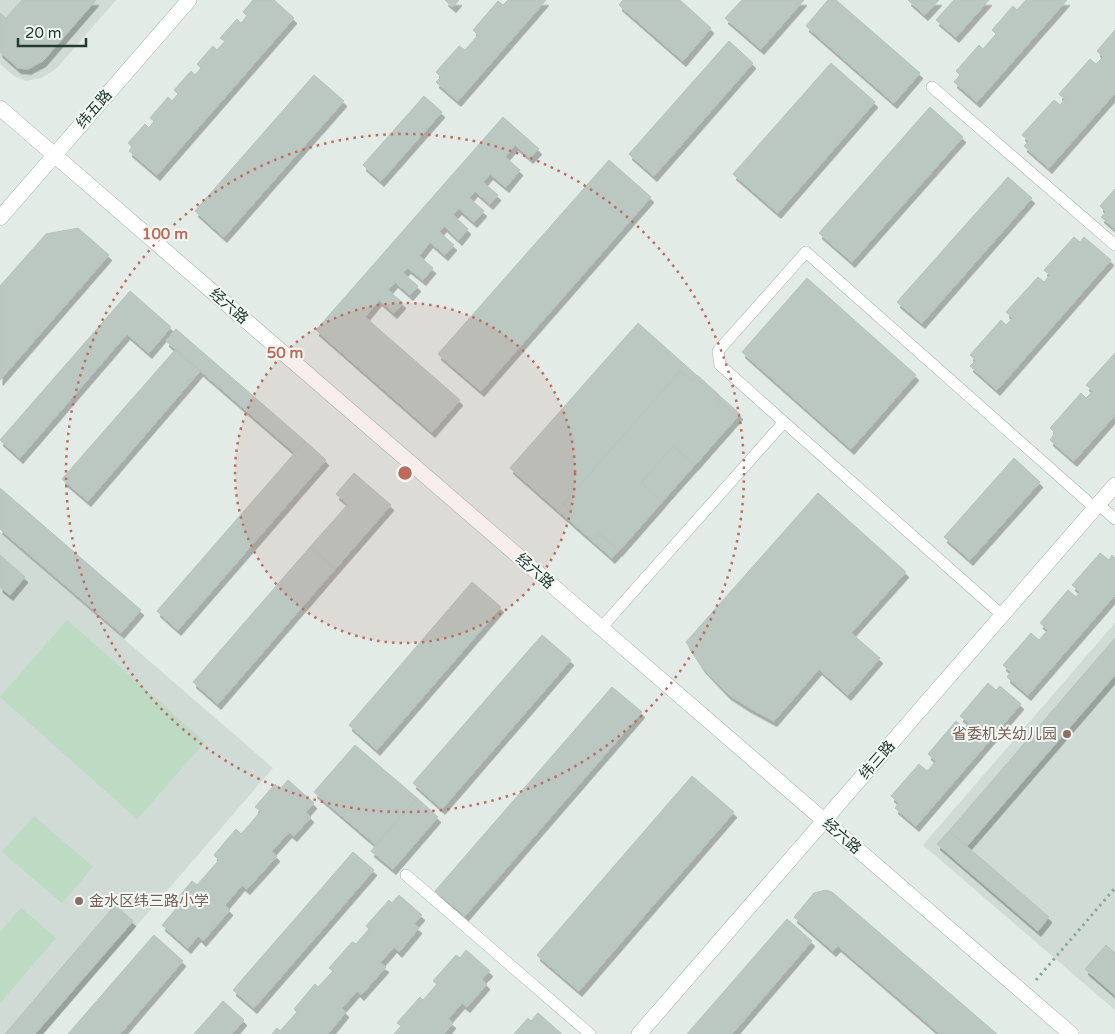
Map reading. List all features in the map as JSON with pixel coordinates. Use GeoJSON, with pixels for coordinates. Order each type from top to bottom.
{"type":"FeatureCollection","features":[{"type":"Feature","properties":{"kind":"street","name":"纬五路"},"geometry":{"type":"LineString","coordinates":[[0,218],[189,0]]}},
{"type":"Feature","properties":{"kind":"street","name":"经六路"},"geometry":{"type":"LineString","coordinates":[[0,108],[1070,1034]]}},
{"type":"Feature","properties":{"kind":"street","name":"纬三路"},"geometry":{"type":"LineString","coordinates":[[639,1034],[1115,485]]}},
{"type":"Feature","properties":{"kind":"lane"},"geometry":{"type":"LineString","coordinates":[[932,87],[1115,245]]}},
{"type":"Feature","properties":{"kind":"lane"},"geometry":{"type":"LineString","coordinates":[[1002,616],[720,365],[718,351],[806,252],[1097,506],[1115,519]]}},
{"type":"Feature","properties":{"kind":"lane"},"geometry":{"type":"LineString","coordinates":[[601,628],[784,422]]}},
{"type":"Feature","properties":{"kind":"lane"},"geometry":{"type":"LineString","coordinates":[[406,875],[590,1034]]}},
{"type":"Feature","properties":{"kind":"path"},"geometry":{"type":"LineString","coordinates":[[1024,994],[1115,888]]}},
{"type":"Feature","properties":{"kind":"shaded area"},"geometry":{"type":"Polygon","coordinates":[[[0,0],[116,0],[56,69],[41,78],[26,81],[14,76],[0,64],[0,0]]]}},
{"type":"Feature","properties":{"kind":"shaded area","name":"金水区纬三路小学"},"geometry":{"type":"Polygon","coordinates":[[[0,532],[273,768],[43,1034],[0,1034],[0,532]]]}},
{"type":"Feature","properties":{"kind":"shaded area","name":"省委机关幼儿园"},"geometry":{"type":"Polygon","coordinates":[[[1115,623],[1115,1010],[923,845],[1115,623]]]}},
{"type":"Feature","properties":{"kind":"green space"},"geometry":{"type":"Polygon","coordinates":[[[67,620],[205,742],[137,819],[0,697],[67,620]]]}},
{"type":"Feature","properties":{"kind":"green space"},"geometry":{"type":"Polygon","coordinates":[[[34,816],[93,867],[62,903],[2,852],[34,816]]]}},
{"type":"Feature","properties":{"kind":"green space"},"geometry":{"type":"Polygon","coordinates":[[[21,908],[56,938],[0,1003],[0,932],[21,908]]]}},
{"type":"Feature","properties":{"kind":"building"},"geometry":{"type":"Polygon","coordinates":[[[22,0],[96,0],[43,61],[28,69],[18,68],[0,52],[0,13],[6,18],[22,0]]]}},
{"type":"Feature","properties":{"kind":"building"},"geometry":{"type":"Polygon","coordinates":[[[253,0],[274,0],[294,18],[157,175],[129,151],[132,147],[128,143],[145,124],[149,128],[154,121],[150,118],[168,97],[172,101],[178,94],[174,90],[191,71],[195,75],[201,68],[197,64],[213,46],[217,50],[225,41],[220,38],[237,19],[241,23],[247,16],[243,12],[253,0]]]}},
{"type":"Feature","properties":{"kind":"building"},"geometry":{"type":"Polygon","coordinates":[[[445,0],[459,0],[453,7],[445,0]]]}},
{"type":"Feature","properties":{"kind":"building"},"geometry":{"type":"Polygon","coordinates":[[[508,0],[546,0],[458,101],[436,82],[441,77],[436,72],[459,46],[465,50],[478,35],[473,30],[498,1],[503,5],[508,0]]]}},
{"type":"Feature","properties":{"kind":"building"},"geometry":{"type":"Polygon","coordinates":[[[623,0],[680,0],[711,28],[683,61],[619,5],[623,0]]]}},
{"type":"Feature","properties":{"kind":"building"},"geometry":{"type":"Polygon","coordinates":[[[742,0],[804,0],[761,49],[725,18],[742,0]]]}},
{"type":"Feature","properties":{"kind":"building"},"geometry":{"type":"Polygon","coordinates":[[[828,0],[836,0],[920,73],[894,103],[806,26],[828,0]]]}},
{"type":"Feature","properties":{"kind":"building"},"geometry":{"type":"Polygon","coordinates":[[[908,0],[939,0],[925,15],[908,0]]]}},
{"type":"Feature","properties":{"kind":"building"},"geometry":{"type":"Polygon","coordinates":[[[954,0],[989,0],[956,37],[936,20],[954,0]]]}},
{"type":"Feature","properties":{"kind":"building"},"geometry":{"type":"Polygon","coordinates":[[[1026,0],[1067,0],[977,102],[954,82],[960,75],[956,71],[979,45],[983,49],[996,34],[992,30],[1013,6],[1017,10],[1026,0]]]}},
{"type":"Feature","properties":{"kind":"building"},"geometry":{"type":"Polygon","coordinates":[[[1115,30],[1115,93],[1049,168],[1024,146],[1029,141],[1022,135],[1054,100],[1060,105],[1065,99],[1059,94],[1090,59],[1096,64],[1103,57],[1097,51],[1115,30]]]}},
{"type":"Feature","properties":{"kind":"building"},"geometry":{"type":"Polygon","coordinates":[[[729,41],[753,63],[654,176],[629,154],[729,41]]]}},
{"type":"Feature","properties":{"kind":"building"},"geometry":{"type":"Polygon","coordinates":[[[831,63],[875,102],[778,213],[733,174],[831,63]]]}},
{"type":"Feature","properties":{"kind":"building"},"geometry":{"type":"Polygon","coordinates":[[[314,75],[344,101],[224,237],[195,211],[314,75]]]}},
{"type":"Feature","properties":{"kind":"building"},"geometry":{"type":"Polygon","coordinates":[[[424,96],[442,112],[381,181],[363,165],[424,96]]]}},
{"type":"Feature","properties":{"kind":"building"},"geometry":{"type":"Polygon","coordinates":[[[930,107],[963,137],[852,262],[819,233],[930,107]]]}},
{"type":"Feature","properties":{"kind":"building"},"geometry":{"type":"Polygon","coordinates":[[[503,117],[539,149],[530,158],[515,145],[505,157],[520,170],[506,187],[490,174],[483,182],[498,195],[490,204],[475,191],[469,198],[484,211],[474,222],[459,209],[453,215],[468,229],[459,240],[444,226],[439,232],[454,245],[445,255],[430,242],[419,256],[433,268],[423,280],[408,268],[403,273],[418,286],[410,295],[395,282],[388,290],[403,303],[394,313],[379,300],[365,317],[460,400],[432,432],[316,330],[503,117]]]}},
{"type":"Feature","properties":{"kind":"building"},"geometry":{"type":"Polygon","coordinates":[[[609,160],[651,197],[481,391],[438,354],[609,160]]]}},
{"type":"Feature","properties":{"kind":"building"},"geometry":{"type":"Polygon","coordinates":[[[1008,177],[1032,198],[922,323],[897,302],[1008,177]]]}},
{"type":"Feature","properties":{"kind":"building"},"geometry":{"type":"Polygon","coordinates":[[[1115,189],[1115,229],[1101,217],[1106,212],[1100,206],[1115,189]]]}},
{"type":"Feature","properties":{"kind":"building"},"geometry":{"type":"Polygon","coordinates":[[[78,228],[109,255],[0,380],[0,286],[46,234],[78,228]]]}},
{"type":"Feature","properties":{"kind":"building"},"geometry":{"type":"Polygon","coordinates":[[[1074,237],[1080,242],[1084,237],[1111,260],[997,390],[970,366],[976,360],[970,355],[1001,320],[1006,325],[1013,318],[1006,312],[1038,277],[1044,282],[1050,275],[1044,270],[1074,237]]]}},
{"type":"Feature","properties":{"kind":"building"},"geometry":{"type":"Polygon","coordinates":[[[807,278],[916,375],[851,449],[742,352],[807,278]]]}},
{"type":"Feature","properties":{"kind":"building"},"geometry":{"type":"Polygon","coordinates":[[[130,291],[171,327],[149,353],[127,334],[20,458],[0,440],[130,291]]]}},
{"type":"Feature","properties":{"kind":"building"},"geometry":{"type":"Polygon","coordinates":[[[638,323],[740,414],[612,558],[510,468],[638,323]]]}},
{"type":"Feature","properties":{"kind":"building"},"geometry":{"type":"Polygon","coordinates":[[[176,329],[305,441],[295,453],[166,341],[176,329]]]}},
{"type":"Feature","properties":{"kind":"building"},"geometry":{"type":"Polygon","coordinates":[[[175,350],[200,371],[88,501],[62,479],[175,350]]]}},
{"type":"Feature","properties":{"kind":"building"},"geometry":{"type":"Polygon","coordinates":[[[1115,353],[1115,415],[1074,461],[1050,440],[1055,433],[1050,428],[1081,393],[1086,398],[1093,391],[1086,385],[1115,353]]]}},
{"type":"Feature","properties":{"kind":"building"},"geometry":{"type":"Polygon","coordinates":[[[680,371],[692,381],[697,375],[719,395],[716,398],[737,417],[695,465],[673,446],[641,483],[662,502],[619,551],[598,532],[591,539],[569,520],[574,514],[563,504],[680,371]]]}},
{"type":"Feature","properties":{"kind":"building"},"geometry":{"type":"Polygon","coordinates":[[[305,441],[326,460],[178,630],[157,611],[305,441]]]}},
{"type":"Feature","properties":{"kind":"building"},"geometry":{"type":"Polygon","coordinates":[[[1014,458],[1040,482],[970,560],[944,537],[1014,458]]]}},
{"type":"Feature","properties":{"kind":"building"},"geometry":{"type":"Polygon","coordinates":[[[354,473],[391,505],[335,569],[310,547],[348,504],[336,494],[354,473]]]}},
{"type":"Feature","properties":{"kind":"building"},"geometry":{"type":"Polygon","coordinates":[[[0,488],[141,610],[121,633],[0,529],[0,488]]]}},
{"type":"Feature","properties":{"kind":"building"},"geometry":{"type":"Polygon","coordinates":[[[818,493],[906,572],[851,633],[880,658],[848,695],[819,669],[774,721],[728,694],[703,668],[686,642],[818,493]]]}},
{"type":"Feature","properties":{"kind":"building"},"geometry":{"type":"Polygon","coordinates":[[[310,547],[335,569],[218,704],[193,682],[310,547]]]}},
{"type":"Feature","properties":{"kind":"building"},"geometry":{"type":"Polygon","coordinates":[[[1100,553],[1109,560],[1112,555],[1115,558],[1115,595],[1028,695],[1007,677],[1011,672],[1003,665],[1031,633],[1039,640],[1048,630],[1040,623],[1068,590],[1076,597],[1080,592],[1072,585],[1100,553]]]}},
{"type":"Feature","properties":{"kind":"building"},"geometry":{"type":"Polygon","coordinates":[[[0,555],[25,577],[10,595],[0,587],[0,555]]]}},
{"type":"Feature","properties":{"kind":"building"},"geometry":{"type":"Polygon","coordinates":[[[472,582],[501,607],[377,750],[349,725],[472,582]]]}},
{"type":"Feature","properties":{"kind":"building"},"geometry":{"type":"Polygon","coordinates":[[[542,635],[571,660],[442,809],[413,783],[542,635]]]}},
{"type":"Feature","properties":{"kind":"building"},"geometry":{"type":"Polygon","coordinates":[[[1115,638],[1115,675],[967,846],[949,831],[1115,638]]]}},
{"type":"Feature","properties":{"kind":"building"},"geometry":{"type":"Polygon","coordinates":[[[988,683],[996,690],[1000,686],[1021,704],[916,826],[895,808],[899,803],[891,796],[919,764],[927,771],[936,761],[928,754],[956,721],[964,728],[969,723],[960,716],[988,683]]]}},
{"type":"Feature","properties":{"kind":"building"},"geometry":{"type":"Polygon","coordinates":[[[612,687],[642,712],[465,916],[435,891],[612,687]]]}},
{"type":"Feature","properties":{"kind":"building"},"geometry":{"type":"Polygon","coordinates":[[[355,745],[417,798],[376,845],[314,792],[355,745]]]}},
{"type":"Feature","properties":{"kind":"building"},"geometry":{"type":"Polygon","coordinates":[[[692,776],[734,812],[579,991],[537,955],[692,776]]]}},
{"type":"Feature","properties":{"kind":"building"},"geometry":{"type":"Polygon","coordinates":[[[288,780],[314,803],[306,812],[311,817],[294,836],[289,832],[272,851],[277,856],[247,889],[242,885],[225,905],[230,910],[203,941],[198,936],[188,948],[162,925],[176,909],[172,905],[192,881],[197,885],[219,860],[214,855],[236,829],[241,834],[261,811],[255,807],[275,784],[280,789],[288,780]]]}},
{"type":"Feature","properties":{"kind":"building"},"geometry":{"type":"Polygon","coordinates":[[[417,798],[438,817],[393,869],[371,851],[417,798]]]}},
{"type":"Feature","properties":{"kind":"building"},"geometry":{"type":"Polygon","coordinates":[[[949,831],[1049,917],[1038,931],[937,844],[949,831]]]}},
{"type":"Feature","properties":{"kind":"building"},"geometry":{"type":"Polygon","coordinates":[[[353,852],[374,870],[254,1008],[233,990],[353,852]]]}},
{"type":"Feature","properties":{"kind":"building"},"geometry":{"type":"Polygon","coordinates":[[[826,890],[832,892],[997,1034],[940,1034],[838,946],[833,951],[794,917],[814,893],[826,890]]]}},
{"type":"Feature","properties":{"kind":"building"},"geometry":{"type":"Polygon","coordinates":[[[399,895],[422,915],[414,924],[419,928],[399,952],[394,947],[380,963],[386,967],[361,995],[357,991],[342,1008],[346,1012],[328,1034],[272,1034],[277,1028],[280,1031],[297,1012],[294,1009],[315,984],[318,987],[333,971],[329,968],[352,942],[356,944],[369,929],[366,926],[389,900],[392,903],[399,895]]]}},
{"type":"Feature","properties":{"kind":"building"},"geometry":{"type":"Polygon","coordinates":[[[115,905],[133,921],[35,1034],[5,1034],[115,905]]]}},
{"type":"Feature","properties":{"kind":"building"},"geometry":{"type":"Polygon","coordinates":[[[787,919],[812,941],[732,1034],[687,1034],[787,919]]]}},
{"type":"Feature","properties":{"kind":"building"},"geometry":{"type":"Polygon","coordinates":[[[154,935],[183,961],[120,1034],[68,1034],[154,935]]]}},
{"type":"Feature","properties":{"kind":"building"},"geometry":{"type":"Polygon","coordinates":[[[1106,945],[1115,953],[1115,995],[1085,969],[1106,945]]]}},
{"type":"Feature","properties":{"kind":"building"},"geometry":{"type":"Polygon","coordinates":[[[466,950],[490,971],[482,979],[487,984],[467,1007],[462,1003],[448,1019],[453,1023],[444,1034],[394,1034],[401,1026],[397,1023],[420,997],[423,1000],[437,984],[433,981],[456,955],[460,958],[466,950]]]}},
{"type":"Feature","properties":{"kind":"building"},"geometry":{"type":"Polygon","coordinates":[[[223,1001],[244,1020],[232,1034],[194,1034],[223,1001]]]}},
{"type":"Feature","properties":{"kind":"building"},"geometry":{"type":"Polygon","coordinates":[[[538,1013],[562,1034],[514,1034],[528,1018],[531,1021],[538,1013]]]}},
{"type":"Feature","properties":{"kind":"place","name":"省委机关幼儿园"},"geometry":{"type":"Point","coordinates":[1067,734]}},
{"type":"Feature","properties":{"kind":"place","name":"金水区纬三路小学"},"geometry":{"type":"Point","coordinates":[79,901]}}]}
